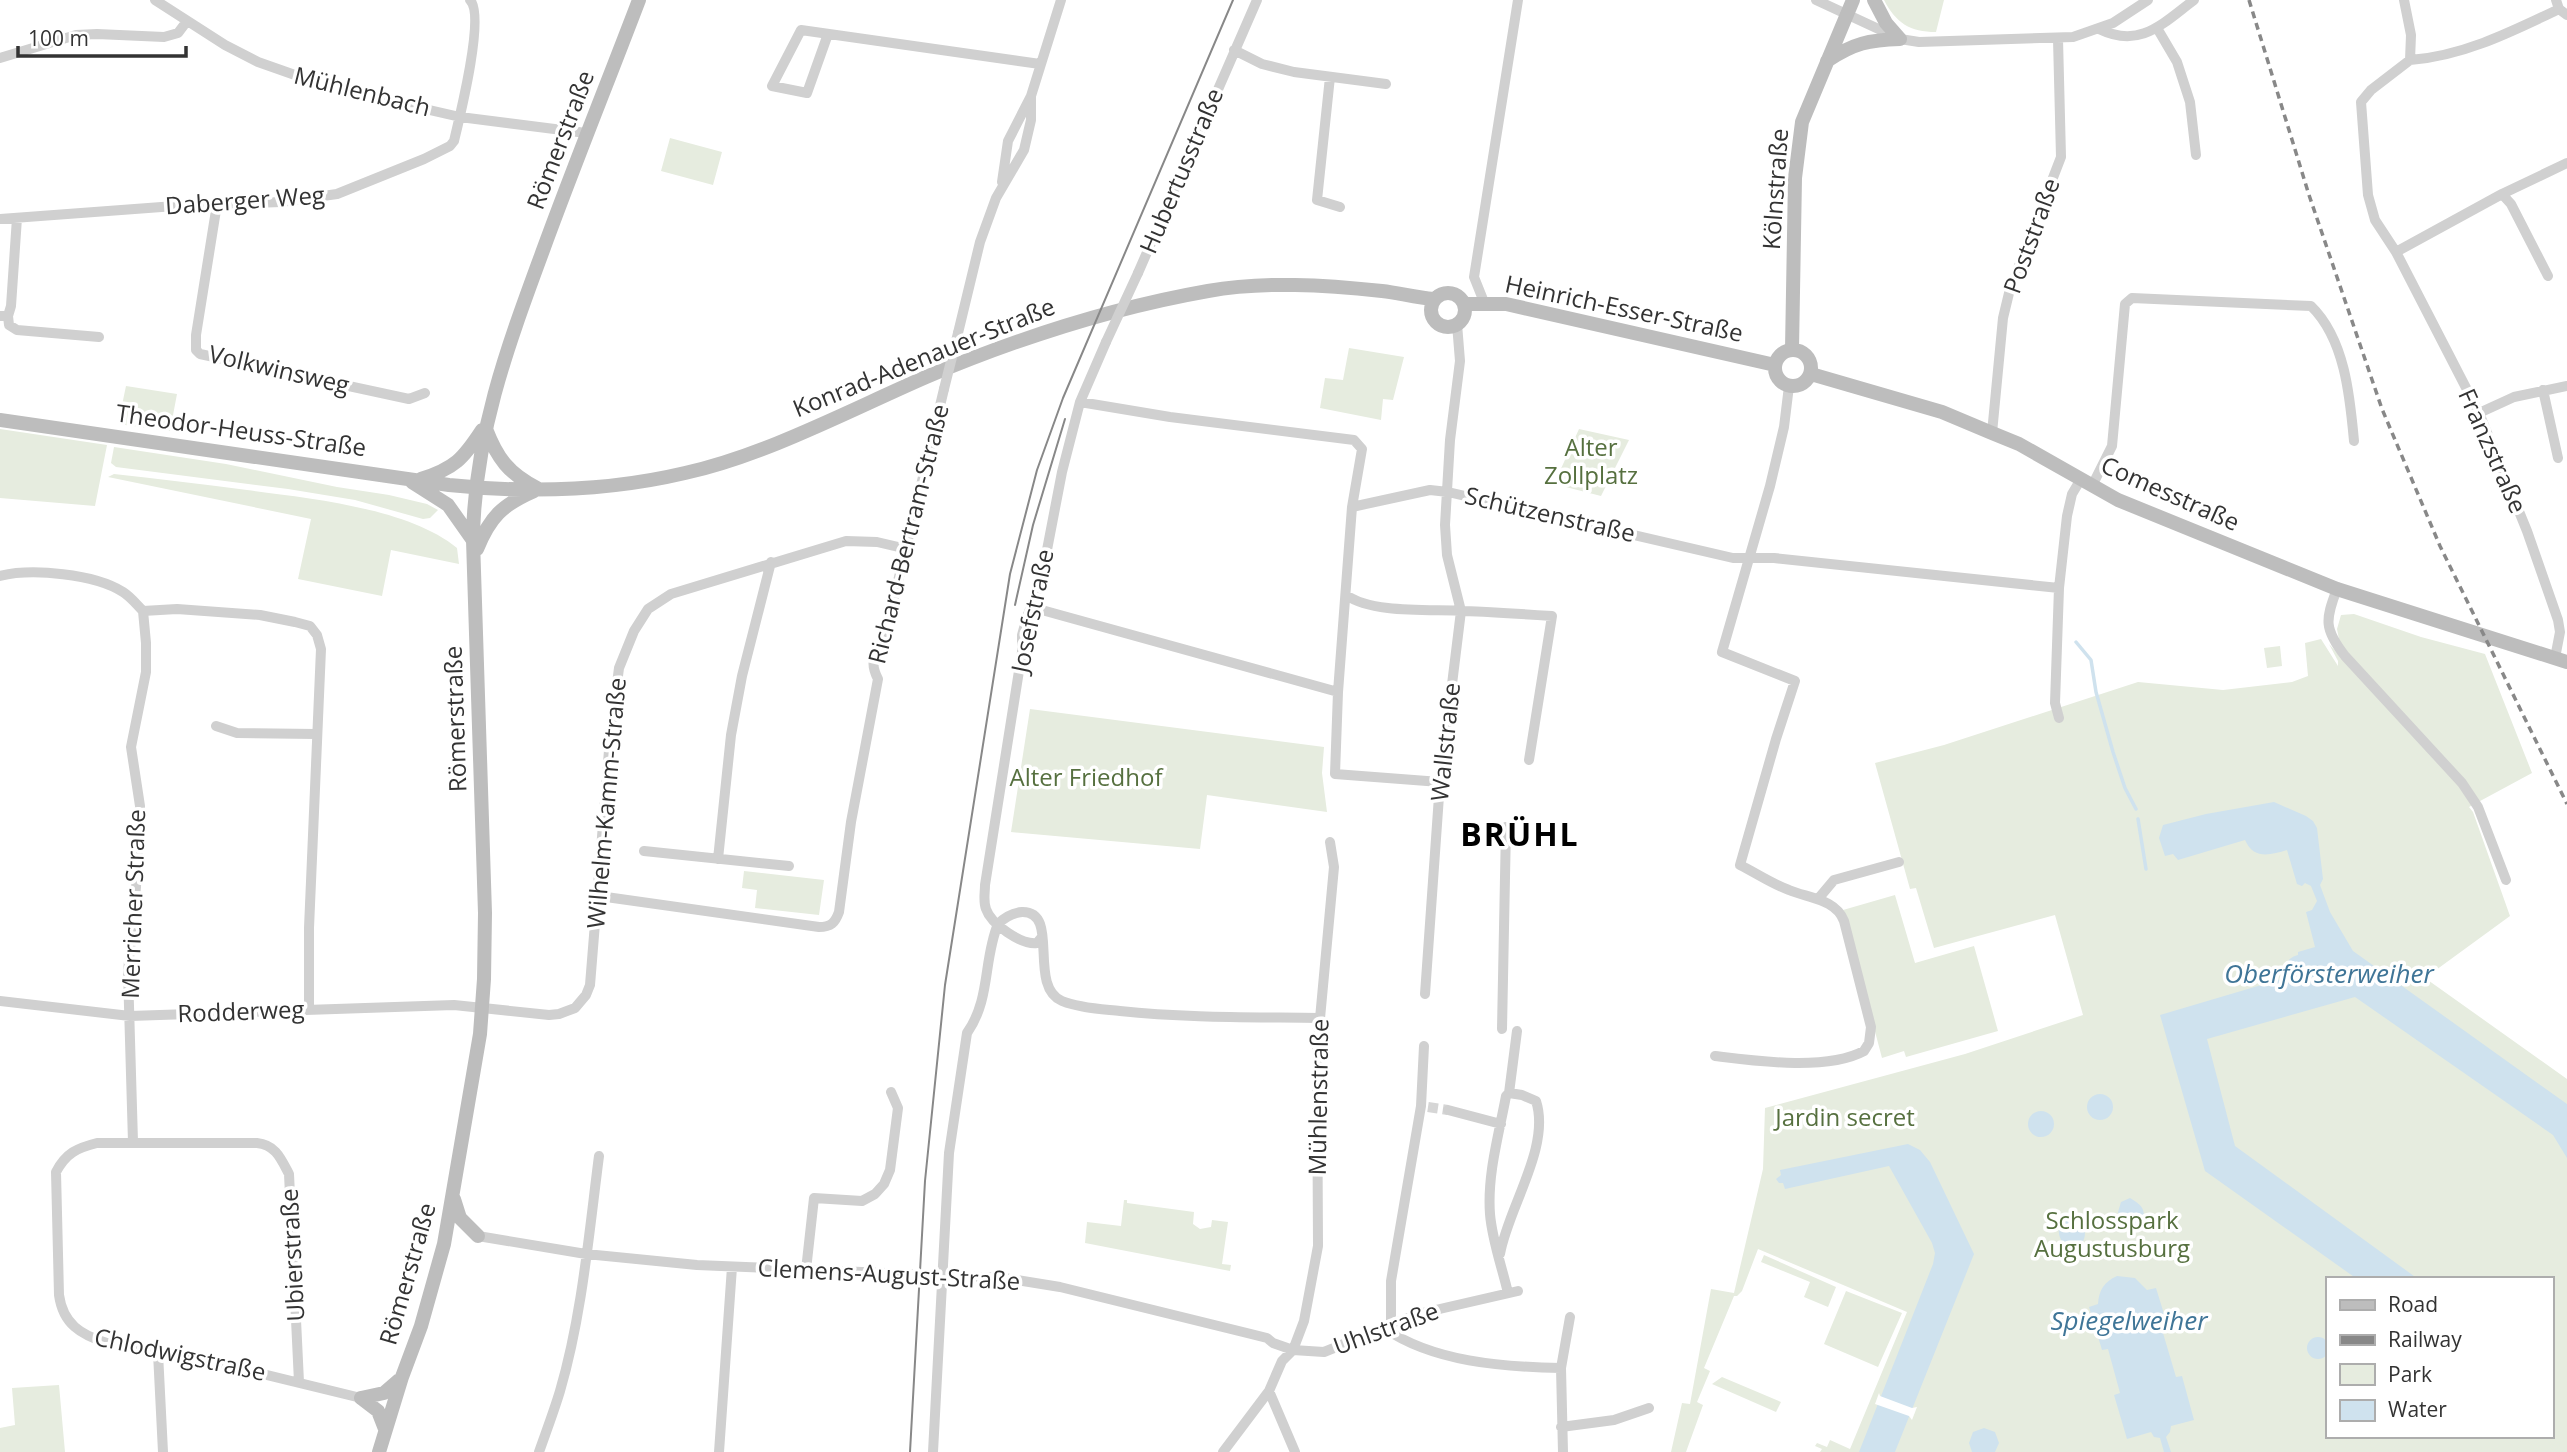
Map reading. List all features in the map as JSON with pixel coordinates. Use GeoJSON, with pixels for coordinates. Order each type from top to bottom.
{"type":"FeatureCollection","features":[{"type":"Feature","properties":{"kind":"main road","name":"Römerstraße"},"geometry":{"type":"LineString","coordinates":[[379,1452],[421,1326],[444,1244],[475,1067],[482,1007],[485,913],[473,540],[475,487],[486,426],[509,344],[586,133],[639,0]]}},
{"type":"Feature","properties":{"kind":"main road"},"geometry":{"type":"LineString","coordinates":[[1874,0],[1886,23],[1900,39]]}},
{"type":"Feature","properties":{"kind":"main road","name":"Kölnstraße"},"geometry":{"type":"LineString","coordinates":[[1792,349],[1795,178],[1802,122],[1850,7]]}},
{"type":"Feature","properties":{"kind":"main road"},"geometry":{"type":"LineString","coordinates":[[1827,61],[1859,43],[1900,39]]}},
{"type":"Feature","properties":{"kind":"main road","name":"Konrad-Adenauer-Straße"},"geometry":{"type":"LineString","coordinates":[[475,487],[538,489],[623,484],[687,473],[781,440],[992,351],[1080,321],[1211,290],[1295,286],[1360,289],[1434,299]]}},
{"type":"Feature","properties":{"kind":"main road"},"geometry":{"type":"LineString","coordinates":[[1442,294],[1458,296],[1464,304],[1465,312],[1457,324],[1446,327],[1436,322],[1431,312],[1434,299],[1442,294]]}},
{"type":"Feature","properties":{"kind":"main road","name":"Heinrich-Esser-Straße"},"geometry":{"type":"LineString","coordinates":[[1464,304],[1485,302],[1545,312],[1775,365]]}},
{"type":"Feature","properties":{"kind":"main road"},"geometry":{"type":"LineString","coordinates":[[1792,349],[1808,356],[1811,374],[1805,382],[1789,386],[1780,380],[1775,365],[1783,353],[1792,349]]}},
{"type":"Feature","properties":{"kind":"main road","name":"Comesstraße"},"geometry":{"type":"LineString","coordinates":[[1811,374],[1942,412],[2019,444],[2147,514],[2337,589],[2561,660]]}},
{"type":"Feature","properties":{"kind":"main road","name":"Theodor-Heuss-Straße"},"geometry":{"type":"LineString","coordinates":[[0,420],[475,487]]}},
{"type":"Feature","properties":{"kind":"main road"},"geometry":{"type":"LineString","coordinates":[[411,480],[445,471],[459,462],[486,426]]}},
{"type":"Feature","properties":{"kind":"main road"},"geometry":{"type":"LineString","coordinates":[[486,426],[495,451],[507,468],[516,477],[538,489]]}},
{"type":"Feature","properties":{"kind":"main road"},"geometry":{"type":"LineString","coordinates":[[411,480],[447,505],[473,540]]}},
{"type":"Feature","properties":{"kind":"main road"},"geometry":{"type":"LineString","coordinates":[[474,556],[488,524],[498,512],[538,489]]}},
{"type":"Feature","properties":{"kind":"main road"},"geometry":{"type":"LineString","coordinates":[[453,1197],[460,1218],[478,1236]]}},
{"type":"Feature","properties":{"kind":"main road"},"geometry":{"type":"LineString","coordinates":[[444,1244],[454,1238],[478,1236]]}},
{"type":"Feature","properties":{"kind":"main road"},"geometry":{"type":"LineString","coordinates":[[361,1398],[384,1393],[402,1377]]}},
{"type":"Feature","properties":{"kind":"main road"},"geometry":{"type":"LineString","coordinates":[[361,1398],[378,1411],[385,1429]]}},
{"type":"Feature","properties":{"kind":"street","name":"Mühlenbach"},"geometry":{"type":"LineString","coordinates":[[155,0],[225,45],[258,62],[329,87],[460,117],[586,133]]}},
{"type":"Feature","properties":{"kind":"street","name":"Daberger Weg"},"geometry":{"type":"LineString","coordinates":[[0,219],[281,202],[337,194],[450,146],[454,141],[460,117],[475,35],[475,7],[470,0]]}},
{"type":"Feature","properties":{"kind":"street","name":"Richard-Bertram-Straße"},"geometry":{"type":"LineString","coordinates":[[599,896],[820,927],[830,926],[835,922],[839,912],[851,822],[878,679],[872,662],[883,648],[980,242],[1002,184],[1008,141],[1031,96],[1061,0]]}},
{"type":"Feature","properties":{"kind":"street","name":"Hubertusstraße"},"geometry":{"type":"LineString","coordinates":[[1106,342],[1257,0]]}},
{"type":"Feature","properties":{"kind":"street"},"geometry":{"type":"LineString","coordinates":[[1485,302],[1474,277],[1518,0]]}},
{"type":"Feature","properties":{"kind":"street"},"geometry":{"type":"LineString","coordinates":[[1816,0],[1850,7],[1900,39],[1919,42],[2058,39],[2099,29],[2148,0]]}},
{"type":"Feature","properties":{"kind":"street"},"geometry":{"type":"LineString","coordinates":[[2099,29],[2120,37],[2130,37],[2157,28],[2194,0]]}},
{"type":"Feature","properties":{"kind":"street"},"geometry":{"type":"LineString","coordinates":[[2404,0],[2411,34],[2410,60],[2464,50],[2561,8]]}},
{"type":"Feature","properties":{"kind":"street"},"geometry":{"type":"LineString","coordinates":[[0,58],[76,35],[164,37],[178,33],[187,21]]}},
{"type":"Feature","properties":{"kind":"street"},"geometry":{"type":"LineString","coordinates":[[2157,28],[2177,62],[2190,102],[2196,155]]}},
{"type":"Feature","properties":{"kind":"street"},"geometry":{"type":"LineString","coordinates":[[828,34],[807,93],[772,86],[801,30],[1040,64]]}},
{"type":"Feature","properties":{"kind":"street","name":"Poststraße"},"geometry":{"type":"LineString","coordinates":[[1992,433],[2010,289],[2061,157],[2058,39]]}},
{"type":"Feature","properties":{"kind":"street"},"geometry":{"type":"LineString","coordinates":[[1234,50],[1262,64],[1386,85]]}},
{"type":"Feature","properties":{"kind":"street","name":"Franzstraße"},"geometry":{"type":"LineString","coordinates":[[2410,60],[2365,95],[2360,113],[2368,195],[2375,219],[2396,252],[2479,413],[2527,531],[2558,620],[2561,660]]}},
{"type":"Feature","properties":{"kind":"street"},"geometry":{"type":"LineString","coordinates":[[1330,77],[1317,200],[1340,207]]}},
{"type":"Feature","properties":{"kind":"street","name":"Richard-Bertram-Straße"},"geometry":{"type":"LineString","coordinates":[[1002,184],[1024,150],[1029,131],[1031,96]]}},
{"type":"Feature","properties":{"kind":"street"},"geometry":{"type":"LineString","coordinates":[[2396,252],[2502,194],[2567,163]]}},
{"type":"Feature","properties":{"kind":"street"},"geometry":{"type":"LineString","coordinates":[[2502,194],[2511,204],[2548,276]]}},
{"type":"Feature","properties":{"kind":"street","name":"Volkwinsweg"},"geometry":{"type":"LineString","coordinates":[[218,204],[196,335],[196,349],[201,354],[409,398],[425,393]]}},
{"type":"Feature","properties":{"kind":"street"},"geometry":{"type":"LineString","coordinates":[[17,218],[11,306],[4,316],[9,325],[17,330],[99,337]]}},
{"type":"Feature","properties":{"kind":"street"},"geometry":{"type":"LineString","coordinates":[[2059,718],[2055,703],[2059,588],[2067,516],[2072,494],[2087,483],[2112,446],[2125,304],[2132,298],[2311,306],[2322,316],[2331,331],[2345,379],[2354,441]]}},
{"type":"Feature","properties":{"kind":"street","name":"Wallstraße"},"geometry":{"type":"LineString","coordinates":[[1425,994],[1440,782],[1461,611],[1447,555],[1445,525],[1450,440],[1460,362],[1457,324]]}},
{"type":"Feature","properties":{"kind":"street","name":"Josefstraße"},"geometry":{"type":"LineString","coordinates":[[998,924],[987,911],[985,885],[1022,652],[1022,635],[1041,581],[1062,472],[1080,402],[1106,342]]}},
{"type":"Feature","properties":{"kind":"street"},"geometry":{"type":"LineString","coordinates":[[1716,1056],[1770,1062],[1812,1061],[1851,1056],[1864,1051],[1868,1046],[1871,1027],[1844,921],[1839,911],[1740,865],[1795,681],[1722,653],[1747,558],[1770,486],[1784,427],[1789,386]]}},
{"type":"Feature","properties":{"kind":"street"},"geometry":{"type":"LineString","coordinates":[[2479,413],[2514,397],[2567,386]]}},
{"type":"Feature","properties":{"kind":"street"},"geometry":{"type":"LineString","coordinates":[[2543,390],[2558,458]]}},
{"type":"Feature","properties":{"kind":"street"},"geometry":{"type":"LineString","coordinates":[[1080,402],[1170,417],[1354,440],[1362,449],[1352,507],[1338,692],[1335,774],[1440,782]]}},
{"type":"Feature","properties":{"kind":"street","name":"Schützenstraße"},"geometry":{"type":"LineString","coordinates":[[1352,507],[1430,490],[1448,492],[1733,558],[1787,559],[2059,588]]}},
{"type":"Feature","properties":{"kind":"street","name":"Wilhelm-Kamm-Straße"},"geometry":{"type":"LineString","coordinates":[[482,1007],[549,1015],[567,1012],[580,1003],[590,985],[618,668],[634,631],[648,610],[671,594],[846,541],[877,542],[906,549]]}},
{"type":"Feature","properties":{"kind":"street"},"geometry":{"type":"LineString","coordinates":[[718,859],[733,723],[771,562]]}},
{"type":"Feature","properties":{"kind":"street"},"geometry":{"type":"LineString","coordinates":[[0,576],[36,572],[92,580],[126,593],[143,611],[177,610],[260,615],[310,626],[317,635],[321,649],[316,734],[309,1009]]}},
{"type":"Feature","properties":{"kind":"street"},"geometry":{"type":"LineString","coordinates":[[2337,589],[2329,611],[2328,624],[2332,639],[2462,783],[2478,807],[2506,880]]}},
{"type":"Feature","properties":{"kind":"street"},"geometry":{"type":"LineString","coordinates":[[1346,595],[1358,603],[1434,612],[1552,616],[1529,760]]}},
{"type":"Feature","properties":{"kind":"street"},"geometry":{"type":"LineString","coordinates":[[1031,607],[1338,692]]}},
{"type":"Feature","properties":{"kind":"street","name":"Merricher Straße"},"geometry":{"type":"LineString","coordinates":[[130,1016],[128,972],[140,806],[131,747],[146,672],[143,611]]}},
{"type":"Feature","properties":{"kind":"street"},"geometry":{"type":"LineString","coordinates":[[216,726],[237,733],[316,734]]}},
{"type":"Feature","properties":{"kind":"street"},"geometry":{"type":"LineString","coordinates":[[1502,1029],[1506,827]]}},
{"type":"Feature","properties":{"kind":"street","name":"Mühlenstraße"},"geometry":{"type":"LineString","coordinates":[[1293,1350],[1304,1321],[1318,1246],[1317,1051],[1334,867],[1331,842]]}},
{"type":"Feature","properties":{"kind":"street"},"geometry":{"type":"LineString","coordinates":[[644,851],[789,866]]}},
{"type":"Feature","properties":{"kind":"street"},"geometry":{"type":"LineString","coordinates":[[1818,899],[1834,880],[1899,862]]}},
{"type":"Feature","properties":{"kind":"street"},"geometry":{"type":"LineString","coordinates":[[933,1452],[949,1153],[967,1033],[978,1017],[984,1000],[998,924],[1004,918],[1020,912],[1034,915],[1040,922],[1047,983],[1060,1000],[1101,1009],[1148,1014],[1319,1018]]}},
{"type":"Feature","properties":{"kind":"street"},"geometry":{"type":"LineString","coordinates":[[998,924],[1027,943],[1037,943],[1042,937]]}},
{"type":"Feature","properties":{"kind":"street","name":"Rodderweg"},"geometry":{"type":"LineString","coordinates":[[0,1001],[130,1016],[309,1009],[482,1007]]}},
{"type":"Feature","properties":{"kind":"street"},"geometry":{"type":"LineString","coordinates":[[130,1016],[133,1142]]}},
{"type":"Feature","properties":{"kind":"street"},"geometry":{"type":"LineString","coordinates":[[1500,1257],[1491,1227],[1489,1203],[1517,1031]]}},
{"type":"Feature","properties":{"kind":"street"},"geometry":{"type":"LineString","coordinates":[[1424,1046],[1424,1106],[1391,1281],[1387,1326],[1399,1339],[1457,1357],[1495,1365],[1561,1368]]}},
{"type":"Feature","properties":{"kind":"street"},"geometry":{"type":"LineString","coordinates":[[806,1270],[814,1198],[862,1201],[875,1194],[884,1184],[890,1170],[898,1108],[891,1092]]}},
{"type":"Feature","properties":{"kind":"street"},"geometry":{"type":"LineString","coordinates":[[1500,1257],[1506,1229],[1531,1164],[1538,1127],[1536,1101],[1509,1093]]}},
{"type":"Feature","properties":{"kind":"street"},"geometry":{"type":"LineString","coordinates":[[1448,1110],[1501,1124]]}},
{"type":"Feature","properties":{"kind":"street","name":"Ubierstraße"},"geometry":{"type":"LineString","coordinates":[[56,1172],[63,1158],[77,1148],[97,1143],[257,1143],[272,1147],[289,1174],[299,1381]]}},
{"type":"Feature","properties":{"kind":"street"},"geometry":{"type":"LineString","coordinates":[[539,1452],[561,1390],[586,1254],[599,1156]]}},
{"type":"Feature","properties":{"kind":"street","name":"Chlodwigstraße"},"geometry":{"type":"LineString","coordinates":[[56,1172],[59,1295],[60,1305],[68,1322],[90,1338],[224,1364],[361,1398]]}},
{"type":"Feature","properties":{"kind":"street","name":"Clemens-August-Straße"},"geometry":{"type":"LineString","coordinates":[[478,1236],[586,1254],[732,1266],[1004,1278],[1073,1290],[1267,1338],[1293,1350]]}},
{"type":"Feature","properties":{"kind":"street","name":"Uhlstraße"},"geometry":{"type":"LineString","coordinates":[[1293,1350],[1324,1352],[1418,1314],[1513,1292],[1500,1257]]}},
{"type":"Feature","properties":{"kind":"street"},"geometry":{"type":"LineString","coordinates":[[719,1452],[732,1266]]}},
{"type":"Feature","properties":{"kind":"street"},"geometry":{"type":"LineString","coordinates":[[1563,1452],[1561,1368],[1570,1317]]}},
{"type":"Feature","properties":{"kind":"street"},"geometry":{"type":"LineString","coordinates":[[1223,1452],[1269,1391],[1282,1361],[1293,1350]]}},
{"type":"Feature","properties":{"kind":"street"},"geometry":{"type":"LineString","coordinates":[[158,1353],[163,1452]]}},
{"type":"Feature","properties":{"kind":"street"},"geometry":{"type":"LineString","coordinates":[[1269,1391],[1296,1452]]}},
{"type":"Feature","properties":{"kind":"street"},"geometry":{"type":"LineString","coordinates":[[1561,1427],[1614,1420],[1649,1408]]}},
{"type":"Feature","properties":{"kind":"green space"},"geometry":{"type":"Polygon","coordinates":[[[1884,0],[1944,0],[1936,32],[1905,25],[1884,0]]]}},
{"type":"Feature","properties":{"kind":"green space"},"geometry":{"type":"Polygon","coordinates":[[[670,138],[722,152],[713,185],[661,171],[670,138]]]}},
{"type":"Feature","properties":{"kind":"green space"},"geometry":{"type":"Polygon","coordinates":[[[1349,348],[1404,357],[1393,400],[1383,399],[1381,420],[1320,408],[1325,378],[1343,380],[1349,348]]]}},
{"type":"Feature","properties":{"kind":"green space"},"geometry":{"type":"Polygon","coordinates":[[[126,386],[177,394],[170,431],[118,424],[126,386]]]}},
{"type":"Feature","properties":{"kind":"green space"},"geometry":{"type":"Polygon","coordinates":[[[0,429],[107,445],[95,506],[0,498],[0,429]]]}},
{"type":"Feature","properties":{"kind":"green space","name":"Alter Zollplatz"},"geometry":{"type":"Polygon","coordinates":[[[1579,429],[1629,440],[1601,496],[1554,484],[1579,429]]]}},
{"type":"Feature","properties":{"kind":"green space"},"geometry":{"type":"Polygon","coordinates":[[[114,447],[226,464],[389,495],[427,504],[438,510],[430,518],[423,519],[355,500],[116,467],[111,463],[114,447]]]}},
{"type":"Feature","properties":{"kind":"green space"},"geometry":{"type":"Polygon","coordinates":[[[114,474],[328,501],[386,514],[437,534],[457,548],[459,564],[391,550],[382,596],[298,579],[311,519],[108,477],[114,474]]]}},
{"type":"Feature","properties":{"kind":"green space","name":"Schlosspark Augustusburg"},"geometry":{"type":"Polygon","coordinates":[[[2354,614],[2421,637],[2485,654],[2532,773],[2469,807],[2510,916],[2425,978],[2567,1079],[2567,1452],[1820,1452],[1822,1449],[1815,1446],[1817,1443],[1827,1447],[1830,1440],[1850,1449],[1907,1312],[1758,1249],[1742,1291],[1734,1296],[1704,1368],[1710,1371],[1697,1402],[1703,1405],[1686,1452],[1671,1452],[1682,1403],[1690,1404],[1711,1289],[1734,1293],[1763,1169],[1765,1108],[1965,1054],[2083,1015],[2055,915],[1934,948],[1916,888],[1910,889],[1875,763],[1944,745],[2138,682],[2223,690],[2292,682],[2308,676],[2305,643],[2321,639],[2338,666],[2329,644],[2338,654],[2337,629],[2341,615],[2354,614]]]}},
{"type":"Feature","properties":{"kind":"green space"},"geometry":{"type":"Polygon","coordinates":[[[2280,646],[2282,666],[2267,668],[2264,648],[2280,646]]]}},
{"type":"Feature","properties":{"kind":"green space","name":"Alter Friedhof"},"geometry":{"type":"Polygon","coordinates":[[[1030,709],[1324,747],[1322,773],[1327,812],[1207,795],[1200,849],[1011,832],[1030,709]]]}},
{"type":"Feature","properties":{"kind":"green space"},"geometry":{"type":"Polygon","coordinates":[[[744,871],[824,880],[819,915],[755,908],[757,890],[742,888],[744,871]]]}},
{"type":"Feature","properties":{"kind":"green space"},"geometry":{"type":"Polygon","coordinates":[[[1895,895],[1915,963],[1974,946],[1998,1031],[1906,1057],[1904,1051],[1882,1058],[1843,910],[1895,895]]]}},
{"type":"Feature","properties":{"kind":"green space"},"geometry":{"type":"Polygon","coordinates":[[[1124,1200],[1127,1200],[1127,1203],[1194,1212],[1193,1224],[1200,1229],[1211,1227],[1212,1220],[1228,1222],[1222,1264],[1231,1265],[1230,1271],[1085,1243],[1087,1222],[1121,1226],[1124,1200]]]}},
{"type":"Feature","properties":{"kind":"green space"},"geometry":{"type":"Polygon","coordinates":[[[1764,1255],[1836,1287],[1828,1307],[1804,1297],[1810,1282],[1761,1262],[1764,1255]]]}},
{"type":"Feature","properties":{"kind":"green space"},"geometry":{"type":"Polygon","coordinates":[[[1846,1291],[1902,1313],[1878,1367],[1824,1344],[1846,1291]]]}},
{"type":"Feature","properties":{"kind":"green space"},"geometry":{"type":"Polygon","coordinates":[[[1722,1377],[1781,1402],[1776,1412],[1712,1384],[1722,1377]]]}},
{"type":"Feature","properties":{"kind":"green space"},"geometry":{"type":"Polygon","coordinates":[[[59,1385],[65,1452],[0,1452],[0,1428],[15,1425],[12,1388],[59,1385]]]}},
{"type":"Feature","properties":{"kind":"water","name":"Oberförsterweiher"},"geometry":{"type":"Polygon","coordinates":[[[2274,802],[2313,821],[2317,828],[2323,879],[2320,885],[2330,912],[2353,951],[2567,1104],[2567,1158],[2553,1135],[2355,997],[2207,1039],[2235,1146],[2415,1277],[2354,1277],[2205,1171],[2160,1015],[2285,978],[2288,961],[2298,955],[2298,952],[2315,947],[2306,912],[2312,910],[2317,901],[2311,886],[2305,883],[2302,886],[2297,884],[2287,850],[2269,854],[2258,853],[2253,851],[2245,840],[2178,860],[2173,854],[2165,856],[2159,838],[2163,825],[2274,802]]]}},
{"type":"Feature","properties":{"kind":"water"},"geometry":{"type":"Polygon","coordinates":[[[2100,1094],[2109,1098],[2113,1107],[2109,1116],[2100,1120],[2091,1116],[2087,1107],[2091,1098],[2100,1094]]]}},
{"type":"Feature","properties":{"kind":"water"},"geometry":{"type":"Polygon","coordinates":[[[2041,1111],[2050,1115],[2054,1124],[2050,1133],[2041,1137],[2032,1133],[2028,1124],[2032,1115],[2041,1111]]]}},
{"type":"Feature","properties":{"kind":"water"},"geometry":{"type":"Polygon","coordinates":[[[1908,1144],[1920,1150],[1930,1162],[1974,1254],[1895,1452],[1859,1452],[1933,1264],[1935,1253],[1932,1243],[1889,1166],[1785,1189],[1783,1183],[1776,1179],[1781,1175],[1780,1170],[1908,1144]]]}},
{"type":"Feature","properties":{"kind":"water"},"geometry":{"type":"Polygon","coordinates":[[[2130,1198],[2142,1208],[2144,1214],[2141,1229],[2133,1233],[2122,1226],[2118,1212],[2121,1202],[2130,1198]]]}},
{"type":"Feature","properties":{"kind":"water"},"geometry":{"type":"Polygon","coordinates":[[[2067,1215],[2078,1220],[2084,1229],[2084,1239],[2076,1249],[2065,1245],[2060,1236],[2062,1220],[2067,1215]]]}},
{"type":"Feature","properties":{"kind":"water","name":"Spiegelweiher"},"geometry":{"type":"Polygon","coordinates":[[[2117,1276],[2135,1278],[2147,1290],[2156,1288],[2169,1330],[2163,1333],[2176,1377],[2182,1376],[2194,1420],[2171,1426],[2166,1437],[2171,1452],[2164,1452],[2160,1438],[2154,1437],[2151,1432],[2127,1439],[2114,1395],[2120,1393],[2108,1349],[2102,1350],[2089,1307],[2098,1304],[2103,1287],[2117,1276]]]}},
{"type":"Feature","properties":{"kind":"water"},"geometry":{"type":"Polygon","coordinates":[[[2310,1340],[2326,1340],[2326,1356],[2318,1359],[2310,1356],[2307,1348],[2310,1340]]]}},
{"type":"Feature","properties":{"kind":"water"},"geometry":{"type":"Polygon","coordinates":[[[1984,1428],[1995,1432],[1999,1443],[1995,1452],[1972,1452],[1969,1443],[1973,1432],[1984,1428]]]}},
{"type":"Feature","properties":{"kind":"pier"},"geometry":{"type":"Polygon","coordinates":[[[1879,1393],[1880,1396],[1912,1408],[1917,1407],[1912,1420],[1909,1416],[1875,1404],[1879,1393]]]}},
{"type":"Feature","properties":{"kind":"waterway"},"geometry":{"type":"LineString","coordinates":[[2076,642],[2091,660],[2096,692],[2113,752],[2125,788],[2136,809]]}},
{"type":"Feature","properties":{"kind":"waterway"},"geometry":{"type":"LineString","coordinates":[[2138,819],[2146,869]]}},
{"type":"Feature","properties":{"kind":"tunnel"},"geometry":{"type":"LineString","coordinates":[[1428,1107],[1448,1110]]}},
{"type":"Feature","properties":{"kind":"tram line"},"geometry":{"type":"LineString","coordinates":[[910,1452],[925,1181],[945,985],[1010,574],[1037,470],[1063,398],[1233,0]]}},
{"type":"Feature","properties":{"kind":"tram line"},"geometry":{"type":"LineString","coordinates":[[1015,605],[1033,525],[1065,419]]}},
{"type":"Feature","properties":{"kind":"railway"},"geometry":{"type":"LineString","coordinates":[[2249,0],[2309,195],[2382,409],[2440,546],[2567,804]]}},
{"type":"Feature","properties":{"kind":"district","name":"BRÜHL"},"geometry":{"type":"Point","coordinates":[1520,835]}},
{"type":"Feature","properties":{"kind":"park label","name":"Jardin secret"},"geometry":{"type":"Point","coordinates":[1845,1118]}}]}
